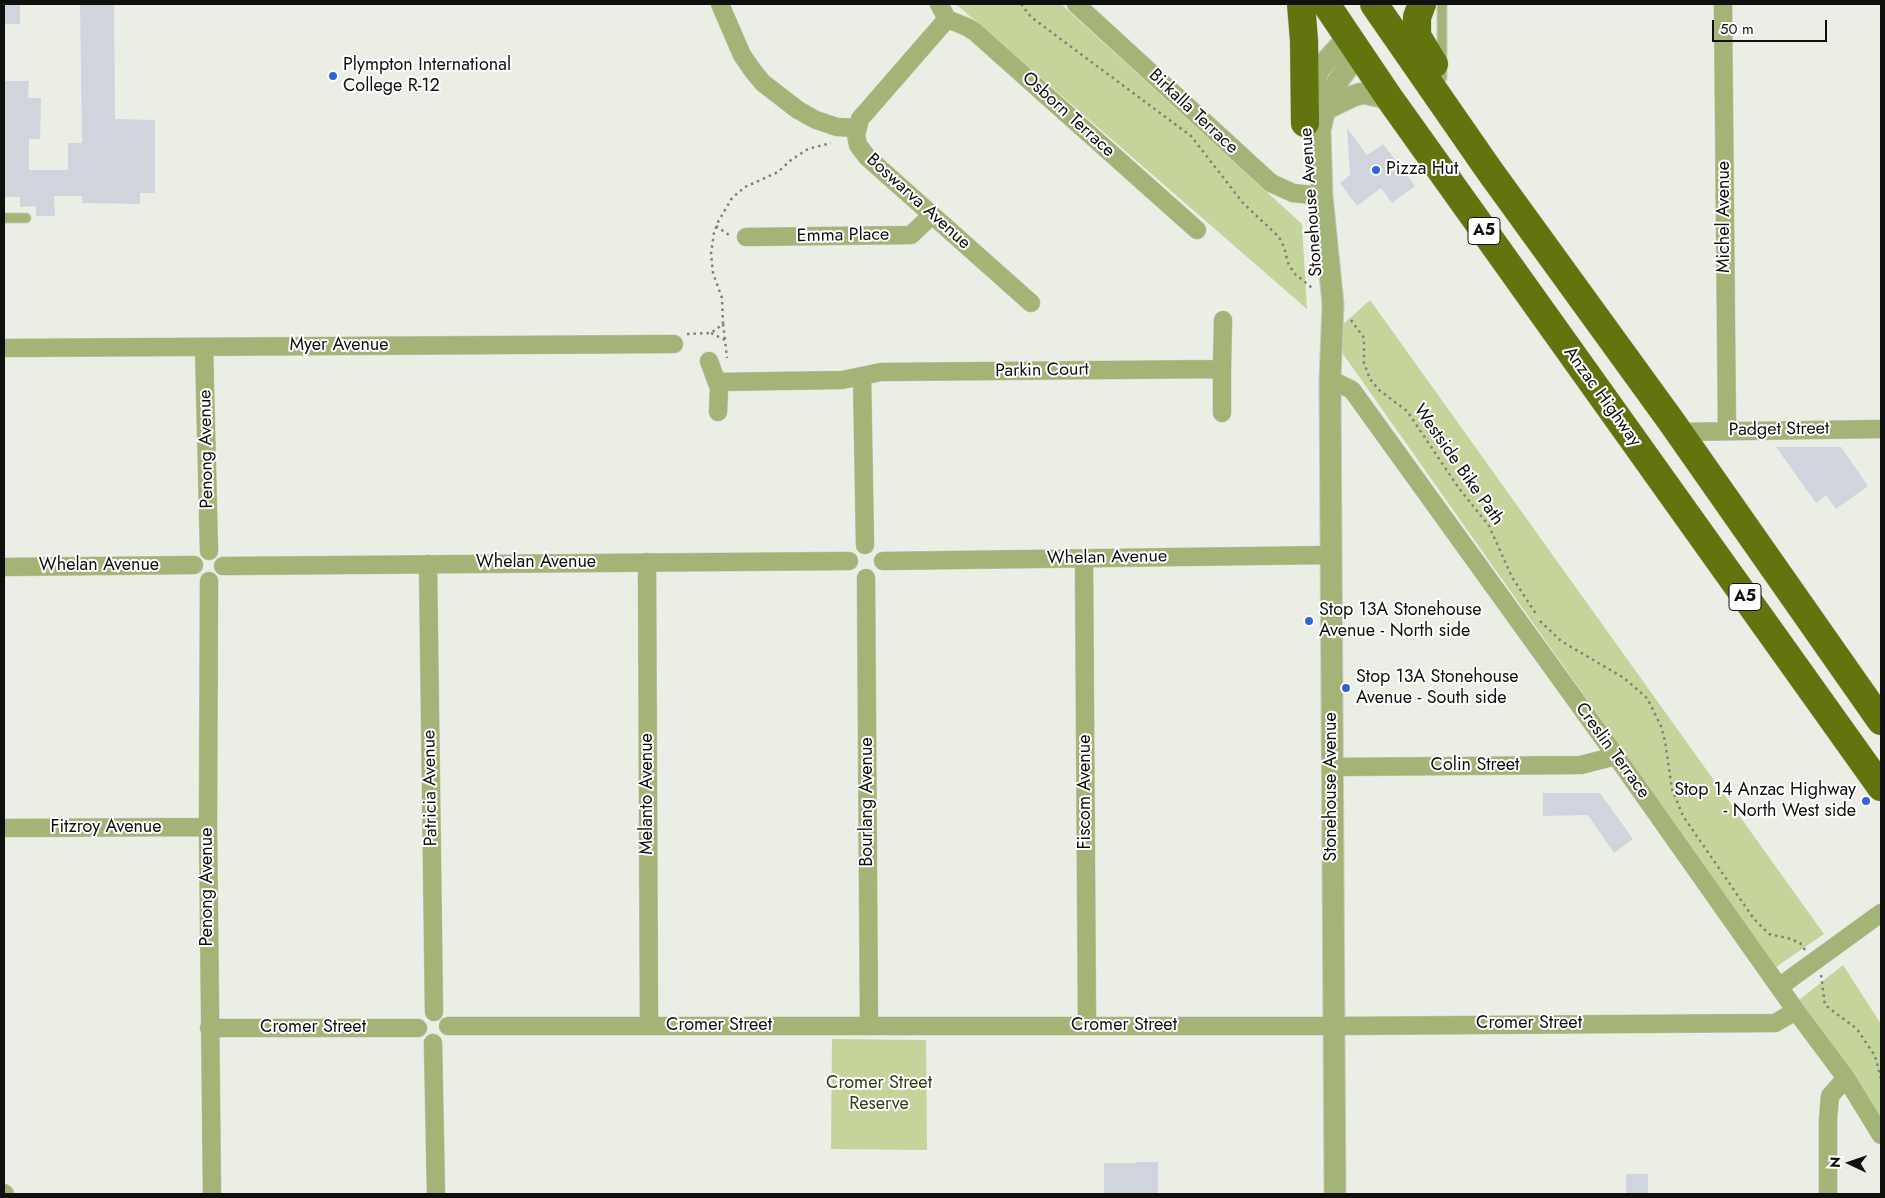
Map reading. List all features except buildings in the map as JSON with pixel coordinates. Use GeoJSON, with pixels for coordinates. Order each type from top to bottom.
{"type":"FeatureCollection","features":[{"type":"Feature","properties":{"kind":"highway"},"geometry":{"type":"LineString","coordinates":[[1301,4],[1315,116]]}},
{"type":"Feature","properties":{"kind":"highway","name":"Anzac Highway"},"geometry":{"type":"LineString","coordinates":[[1326,4],[1390,99],[1881,787]]}},
{"type":"Feature","properties":{"kind":"highway"},"geometry":{"type":"LineString","coordinates":[[1422,4],[1417,16],[1417,36],[1442,78],[1482,134],[1489,170]]}},
{"type":"Feature","properties":{"kind":"highway"},"geometry":{"type":"LineString","coordinates":[[1354,45],[1382,8]]}},
{"type":"Feature","properties":{"kind":"highway","name":"A5"},"geometry":{"type":"LineString","coordinates":[[1382,8],[1489,170],[1678,432],[1881,721]]}},
{"type":"Feature","properties":{"kind":"highway"},"geometry":{"type":"LineString","coordinates":[[1577,362],[1597,353],[1604,346],[1609,336]]}},
{"type":"Feature","properties":{"kind":"highway"},"geometry":{"type":"LineString","coordinates":[[1610,407],[1605,387],[1610,365],[1626,360]]}},
{"type":"Feature","properties":{"kind":"street"},"geometry":{"type":"LineString","coordinates":[[720,4],[742,55],[763,82],[798,110],[816,120],[837,127],[857,128],[860,119],[943,11]]}},
{"type":"Feature","properties":{"kind":"street","name":"Birkalla Terrace"},"geometry":{"type":"LineString","coordinates":[[1076,4],[1264,177],[1284,191],[1315,196]]}},
{"type":"Feature","properties":{"kind":"street","name":"Michel Avenue"},"geometry":{"type":"LineString","coordinates":[[1723,4],[1727,431]]}},
{"type":"Feature","properties":{"kind":"street","name":"Osborn Terrace"},"geometry":{"type":"LineString","coordinates":[[943,11],[975,32],[1198,230]]}},
{"type":"Feature","properties":{"kind":"street","name":"Stonehouse Avenue"},"geometry":{"type":"LineString","coordinates":[[1335,1194],[1330,555],[1330,379],[1333,304],[1315,196],[1315,116],[1308,100],[1319,69],[1354,45]]}},
{"type":"Feature","properties":{"kind":"street"},"geometry":{"type":"LineString","coordinates":[[1315,116],[1353,96],[1363,93],[1390,99]]}},
{"type":"Feature","properties":{"kind":"street","name":"Boswarva Avenue"},"geometry":{"type":"LineString","coordinates":[[857,128],[858,145],[867,157],[1030,303]]}},
{"type":"Feature","properties":{"kind":"street","name":"Emma Place"},"geometry":{"type":"LineString","coordinates":[[746,237],[910,235],[932,215]]}},
{"type":"Feature","properties":{"kind":"street"},"geometry":{"type":"LineString","coordinates":[[1222,320],[1222,413]]}},
{"type":"Feature","properties":{"kind":"street","name":"Myer Avenue"},"geometry":{"type":"LineString","coordinates":[[4,348],[674,344]]}},
{"type":"Feature","properties":{"kind":"street","name":"Penong Avenue"},"geometry":{"type":"LineString","coordinates":[[204,347],[209,551]]}},
{"type":"Feature","properties":{"kind":"street"},"geometry":{"type":"LineString","coordinates":[[709,361],[719,388],[718,412]]}},
{"type":"Feature","properties":{"kind":"street","name":"Parkin Court"},"geometry":{"type":"LineString","coordinates":[[717,382],[842,380],[886,372],[1222,369]]}},
{"type":"Feature","properties":{"kind":"street"},"geometry":{"type":"LineString","coordinates":[[862,376],[865,545]]}},
{"type":"Feature","properties":{"kind":"street","name":"Creslin Terrace"},"geometry":{"type":"LineString","coordinates":[[1330,379],[1352,390],[1616,756],[1796,1011],[1846,1078],[1881,1135]]}},
{"type":"Feature","properties":{"kind":"street","name":"Padget Street"},"geometry":{"type":"LineString","coordinates":[[1678,432],[1881,429]]}},
{"type":"Feature","properties":{"kind":"street"},"geometry":{"type":"LineString","coordinates":[[865,545],[877,549],[883,561],[882,568],[878,573],[873,577],[866,578],[854,573],[849,561],[854,550],[865,545]]}},
{"type":"Feature","properties":{"kind":"street"},"geometry":{"type":"LineString","coordinates":[[209,551],[218,554],[223,566],[220,575],[209,581],[197,575],[194,566],[198,555],[209,551]]}},
{"type":"Feature","properties":{"kind":"street","name":"Whelan Avenue"},"geometry":{"type":"LineString","coordinates":[[883,561],[1330,555]]}},
{"type":"Feature","properties":{"kind":"street","name":"Fiscom Avenue"},"geometry":{"type":"LineString","coordinates":[[1084,559],[1087,1026]]}},
{"type":"Feature","properties":{"kind":"street","name":"Whelan Avenue"},"geometry":{"type":"LineString","coordinates":[[223,566],[849,561]]}},
{"type":"Feature","properties":{"kind":"street","name":"Melanto Avenue"},"geometry":{"type":"LineString","coordinates":[[646,562],[649,1026]]}},
{"type":"Feature","properties":{"kind":"street","name":"Patricia Avenue"},"geometry":{"type":"LineString","coordinates":[[428,564],[434,1012]]}},
{"type":"Feature","properties":{"kind":"street","name":"Whelan Avenue"},"geometry":{"type":"LineString","coordinates":[[4,567],[194,566]]}},
{"type":"Feature","properties":{"kind":"street","name":"Bourlang Avenue"},"geometry":{"type":"LineString","coordinates":[[866,578],[869,1026]]}},
{"type":"Feature","properties":{"kind":"street","name":"Penong Avenue"},"geometry":{"type":"LineString","coordinates":[[209,581],[208,827],[212,1194]]}},
{"type":"Feature","properties":{"kind":"street","name":"Colin Street"},"geometry":{"type":"LineString","coordinates":[[1332,767],[1581,765],[1616,756]]}},
{"type":"Feature","properties":{"kind":"street","name":"Fitzroy Avenue"},"geometry":{"type":"LineString","coordinates":[[4,828],[208,827]]}},
{"type":"Feature","properties":{"kind":"street"},"geometry":{"type":"LineString","coordinates":[[1779,987],[1881,913]]}},
{"type":"Feature","properties":{"kind":"street","name":"Cromer Street"},"geometry":{"type":"LineString","coordinates":[[448,1026],[1333,1026],[1775,1023],[1796,1011]]}},
{"type":"Feature","properties":{"kind":"street"},"geometry":{"type":"LineString","coordinates":[[434,1012],[444,1017],[448,1026],[445,1038],[433,1043],[422,1039],[418,1028],[423,1017],[434,1012]]}},
{"type":"Feature","properties":{"kind":"street","name":"Cromer Street"},"geometry":{"type":"LineString","coordinates":[[209,1028],[418,1028]]}},
{"type":"Feature","properties":{"kind":"street"},"geometry":{"type":"LineString","coordinates":[[433,1043],[436,1194]]}},
{"type":"Feature","properties":{"kind":"street"},"geometry":{"type":"LineString","coordinates":[[1828,1194],[1828,1119],[1830,1096],[1846,1078]]}},
{"type":"Feature","properties":{"kind":"lane"},"geometry":{"type":"LineString","coordinates":[[1442,4],[1442,78]]}},
{"type":"Feature","properties":{"kind":"lane"},"geometry":{"type":"LineString","coordinates":[[4,218],[26,218]]}},
{"type":"Feature","properties":{"kind":"path"},"geometry":{"type":"LineString","coordinates":[[1021,4],[1031,17],[1191,136],[1243,203],[1279,238],[1284,247],[1288,263],[1294,273],[1308,284]]}},
{"type":"Feature","properties":{"kind":"path","name":"Westside Bike Path"},"geometry":{"type":"LineString","coordinates":[[1348,317],[1364,338],[1364,363],[1370,379],[1379,390],[1407,411],[1458,487],[1489,526],[1512,577],[1539,620],[1561,641],[1624,678],[1647,698],[1661,726],[1672,789],[1682,816],[1754,919],[1769,934],[1800,943],[1808,953]]}},
{"type":"Feature","properties":{"kind":"path"},"geometry":{"type":"LineString","coordinates":[[723,324],[725,340]]}},
{"type":"Feature","properties":{"kind":"path"},"geometry":{"type":"LineString","coordinates":[[1818,969],[1823,978],[1825,1005],[1857,1029],[1875,1056],[1881,1079]]}},
{"type":"Feature","properties":{"kind":"green space"},"geometry":{"type":"Polygon","coordinates":[[[956,4],[1061,4],[1302,224],[1307,309],[956,4]]]}},
{"type":"Feature","properties":{"kind":"green space"},"geometry":{"type":"Polygon","coordinates":[[[1370,300],[1824,934],[1776,967],[1343,354],[1340,327],[1370,300]]]}},
{"type":"Feature","properties":{"kind":"green space"},"geometry":{"type":"Polygon","coordinates":[[[1843,965],[1881,1024],[1881,1121],[1799,1000],[1843,965]]]}},
{"type":"Feature","properties":{"kind":"green space","name":"Cromer Street Reserve"},"geometry":{"type":"Polygon","coordinates":[[[832,1039],[926,1040],[927,1150],[831,1149],[832,1039]]]}},
{"type":"Feature","properties":{"kind":"place","name":"Plympton International College R-12"},"geometry":{"type":"Point","coordinates":[333,76]}},
{"type":"Feature","properties":{"kind":"place","name":"Pizza Hut"},"geometry":{"type":"Point","coordinates":[1376,170]}},
{"type":"Feature","properties":{"kind":"place","name":"Stop 13A Stonehouse Avenue - North side"},"geometry":{"type":"Point","coordinates":[1309,621]}},
{"type":"Feature","properties":{"kind":"place","name":"Stop 13A Stonehouse Avenue - South side"},"geometry":{"type":"Point","coordinates":[1346,688]}},
{"type":"Feature","properties":{"kind":"place","name":"Stop 14 Anzac Highway - North West side"},"geometry":{"type":"Point","coordinates":[1866,801]}}]}
